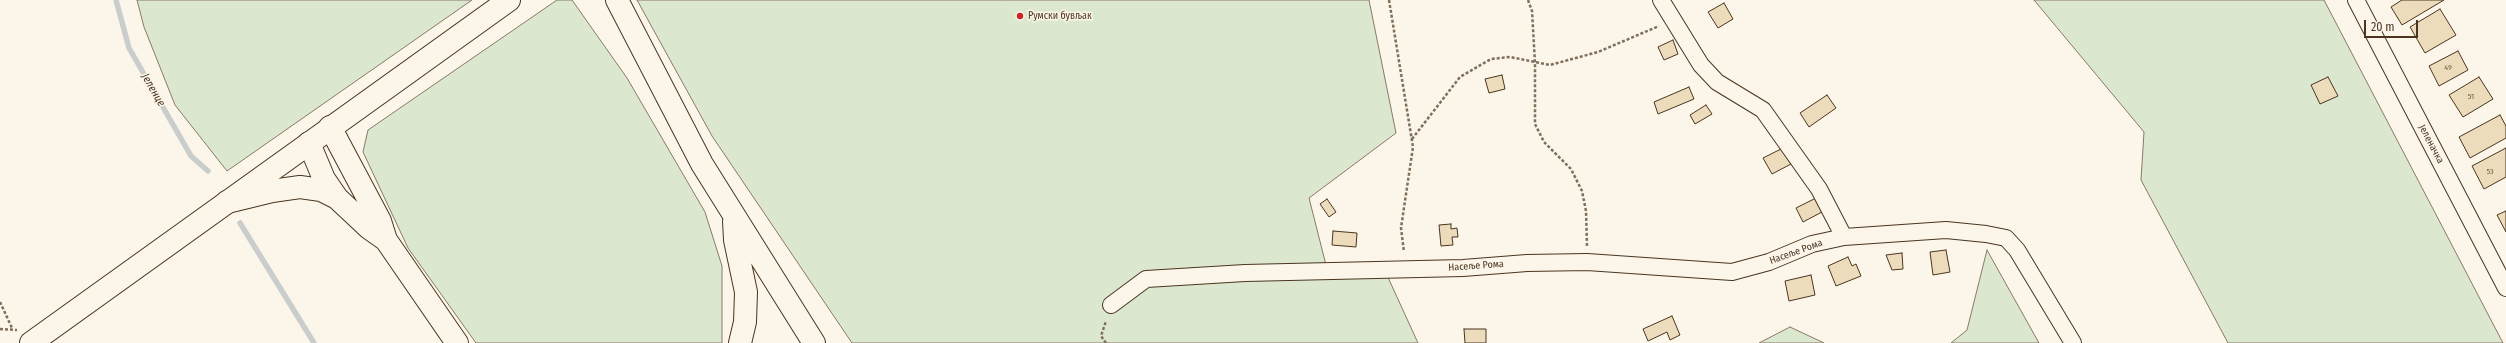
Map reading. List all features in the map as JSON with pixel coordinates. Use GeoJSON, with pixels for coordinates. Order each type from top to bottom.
{"type":"FeatureCollection","features":[{"type":"Feature","properties":{"kind":"main road"},"geometry":{"type":"LineString","coordinates":[[31,343],[509,0]]}},
{"type":"Feature","properties":{"kind":"main road"},"geometry":{"type":"LineString","coordinates":[[617,0],[702,164],[814,343]]}},
{"type":"Feature","properties":{"kind":"main road"},"geometry":{"type":"LineString","coordinates":[[330,127],[380,221],[386,240],[457,343]]}},
{"type":"Feature","properties":{"kind":"main road"},"geometry":{"type":"LineString","coordinates":[[309,143],[324,179],[337,198],[369,228],[386,240]]}},
{"type":"Feature","properties":{"kind":"main road"},"geometry":{"type":"LineString","coordinates":[[227,202],[272,191],[300,187],[321,190],[337,198]]}},
{"type":"Feature","properties":{"kind":"main road"},"geometry":{"type":"LineString","coordinates":[[734,217],[735,240],[746,292],[745,322],[740,343]]}},
{"type":"Feature","properties":{"kind":"street"},"geometry":{"type":"LineString","coordinates":[[1661,0],[1701,65],[1717,82],[1763,110],[1819,189],[1844,237]]}},
{"type":"Feature","properties":{"kind":"street","name":"Јеленачка"},"geometry":{"type":"LineString","coordinates":[[2356,0],[2506,288]]}},
{"type":"Feature","properties":{"kind":"street","name":"Насеље Рома"},"geometry":{"type":"LineString","coordinates":[[1111,305],[1146,279],[1244,273],[1587,262],[1732,272],[1769,262],[1812,244],[1844,237],[1946,230],[1986,234],[2006,238],[2017,250],[2073,343]]}},
{"type":"Feature","properties":{"kind":"path"},"geometry":{"type":"LineString","coordinates":[[1389,0],[1412,139],[1410,175],[1401,228],[1406,269]]}},
{"type":"Feature","properties":{"kind":"path"},"geometry":{"type":"LineString","coordinates":[[1528,0],[1532,11],[1535,63],[1535,124],[1544,142],[1572,169],[1582,191],[1586,211],[1587,262]]}},
{"type":"Feature","properties":{"kind":"path"},"geometry":{"type":"LineString","coordinates":[[1412,139],[1460,77],[1491,59],[1510,57],[1550,65],[1598,52],[1673,21]]}},
{"type":"Feature","properties":{"kind":"path"},"geometry":{"type":"LineString","coordinates":[[0,302],[12,328]]}},
{"type":"Feature","properties":{"kind":"path"},"geometry":{"type":"LineString","coordinates":[[1106,343],[1101,336],[1111,305]]}},
{"type":"Feature","properties":{"kind":"green space"},"geometry":{"type":"Polygon","coordinates":[[[137,0],[472,0],[227,171],[175,105],[144,27],[137,0]]]}},
{"type":"Feature","properties":{"kind":"green space"},"geometry":{"type":"Polygon","coordinates":[[[557,0],[572,0],[627,78],[705,212],[722,266],[722,343],[476,343],[408,248],[363,152],[368,130],[557,0]]]}},
{"type":"Feature","properties":{"kind":"green space"},"geometry":{"type":"Polygon","coordinates":[[[637,0],[1369,0],[1396,133],[1309,198],[1326,265],[1386,273],[1418,343],[852,343],[712,136],[637,0]]]}},
{"type":"Feature","properties":{"kind":"green space"},"geometry":{"type":"Polygon","coordinates":[[[2034,0],[2324,0],[2503,343],[2228,343],[2141,180],[2144,132],[2034,0]]]}},
{"type":"Feature","properties":{"kind":"green space"},"geometry":{"type":"Polygon","coordinates":[[[1987,250],[2039,343],[1951,343],[1967,330],[1987,250]]]}},
{"type":"Feature","properties":{"kind":"green space"},"geometry":{"type":"Polygon","coordinates":[[[1790,327],[1824,343],[1759,343],[1790,327]]]}},
{"type":"Feature","properties":{"kind":"building"},"geometry":{"type":"Polygon","coordinates":[[[2402,0],[2444,0],[2402,25],[2391,7],[2402,0]]]}},
{"type":"Feature","properties":{"kind":"building"},"geometry":{"type":"Polygon","coordinates":[[[1724,3],[1733,19],[1718,28],[1708,12],[1724,3]]]}},
{"type":"Feature","properties":{"kind":"building"},"geometry":{"type":"Polygon","coordinates":[[[2440,9],[2456,35],[2425,53],[2410,27],[2440,9]]]}},
{"type":"Feature","properties":{"kind":"building"},"geometry":{"type":"Polygon","coordinates":[[[1673,40],[1678,54],[1664,60],[1658,47],[1673,40]]]}},
{"type":"Feature","properties":{"kind":"building"},"geometry":{"type":"Polygon","coordinates":[[[2458,51],[2468,70],[2439,86],[2429,66],[2458,51]]]}},
{"type":"Feature","properties":{"kind":"building"},"geometry":{"type":"Polygon","coordinates":[[[1502,75],[1505,89],[1489,93],[1485,79],[1502,75]]]}},
{"type":"Feature","properties":{"kind":"building"},"geometry":{"type":"Polygon","coordinates":[[[2328,77],[2338,96],[2320,104],[2311,85],[2328,77]]]}},
{"type":"Feature","properties":{"kind":"building"},"geometry":{"type":"Polygon","coordinates":[[[2479,77],[2493,99],[2463,117],[2449,95],[2479,77]]]}},
{"type":"Feature","properties":{"kind":"building"},"geometry":{"type":"Polygon","coordinates":[[[1689,87],[1694,99],[1658,114],[1654,102],[1689,87]]]}},
{"type":"Feature","properties":{"kind":"building"},"geometry":{"type":"Polygon","coordinates":[[[1827,95],[1836,108],[1809,127],[1800,113],[1827,95]]]}},
{"type":"Feature","properties":{"kind":"building"},"geometry":{"type":"Polygon","coordinates":[[[1706,105],[1712,114],[1695,124],[1690,115],[1706,105]]]}},
{"type":"Feature","properties":{"kind":"building"},"geometry":{"type":"Polygon","coordinates":[[[2500,115],[2506,126],[2506,138],[2470,158],[2459,137],[2500,115]]]}},
{"type":"Feature","properties":{"kind":"building"},"geometry":{"type":"Polygon","coordinates":[[[1783,148],[1791,164],[1772,174],[1763,158],[1783,148]]]}},
{"type":"Feature","properties":{"kind":"building"},"geometry":{"type":"Polygon","coordinates":[[[2506,148],[2506,177],[2484,189],[2472,166],[2506,148]]]}},
{"type":"Feature","properties":{"kind":"building"},"geometry":{"type":"Polygon","coordinates":[[[1816,198],[1822,212],[1803,222],[1796,208],[1816,198]]]}},
{"type":"Feature","properties":{"kind":"building"},"geometry":{"type":"Polygon","coordinates":[[[1327,199],[1336,212],[1329,217],[1320,204],[1327,199]]]}},
{"type":"Feature","properties":{"kind":"building"},"geometry":{"type":"Polygon","coordinates":[[[2506,211],[2506,232],[2497,215],[2506,211]]]}},
{"type":"Feature","properties":{"kind":"building"},"geometry":{"type":"Polygon","coordinates":[[[1451,224],[1451,229],[1457,228],[1458,237],[1452,237],[1453,245],[1441,246],[1439,225],[1451,224]]]}},
{"type":"Feature","properties":{"kind":"building"},"geometry":{"type":"Polygon","coordinates":[[[1333,231],[1357,233],[1356,247],[1332,245],[1333,231]]]}},
{"type":"Feature","properties":{"kind":"building"},"geometry":{"type":"Polygon","coordinates":[[[1946,250],[1950,272],[1933,275],[1930,252],[1946,250]]]}},
{"type":"Feature","properties":{"kind":"building"},"geometry":{"type":"Polygon","coordinates":[[[1902,253],[1903,269],[1892,270],[1886,255],[1902,253]]]}},
{"type":"Feature","properties":{"kind":"building"},"geometry":{"type":"Polygon","coordinates":[[[1848,257],[1852,266],[1856,264],[1861,276],[1836,286],[1828,266],[1848,257]]]}},
{"type":"Feature","properties":{"kind":"building"},"geometry":{"type":"Polygon","coordinates":[[[1811,275],[1815,295],[1789,301],[1785,281],[1811,275]]]}},
{"type":"Feature","properties":{"kind":"building"},"geometry":{"type":"Polygon","coordinates":[[[1672,316],[1680,335],[1670,340],[1667,332],[1648,341],[1643,329],[1672,316]]]}},
{"type":"Feature","properties":{"kind":"building"},"geometry":{"type":"Polygon","coordinates":[[[1464,329],[1486,329],[1486,343],[1465,343],[1464,329]]]}},
{"type":"Feature","properties":{"kind":"waterway","name":"Јеленце"},"geometry":{"type":"LineString","coordinates":[[116,0],[129,48],[191,156],[208,171]]}},
{"type":"Feature","properties":{"kind":"waterway","name":"Јеленце"},"geometry":{"type":"LineString","coordinates":[[240,223],[314,343]]}},
{"type":"Feature","properties":{"kind":"place","name":"Румски бувљак"},"geometry":{"type":"Point","coordinates":[1020,16]}}]}
